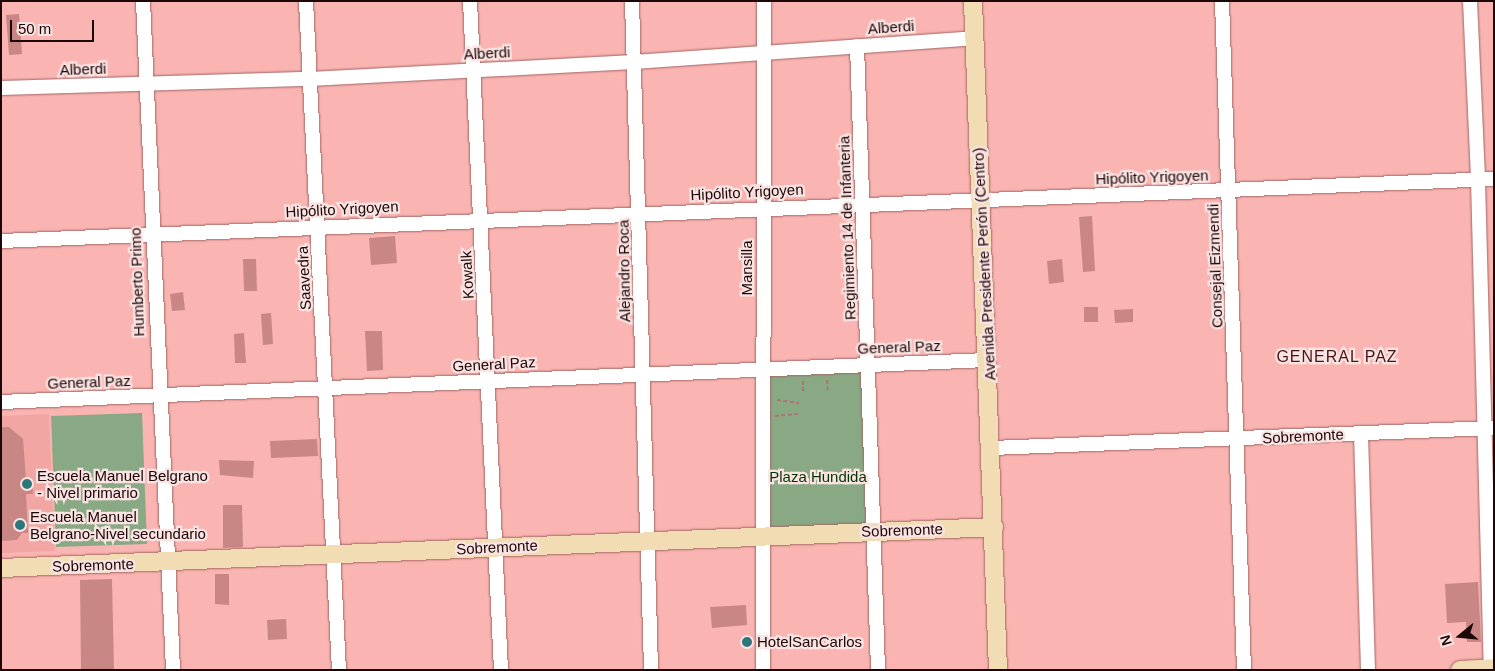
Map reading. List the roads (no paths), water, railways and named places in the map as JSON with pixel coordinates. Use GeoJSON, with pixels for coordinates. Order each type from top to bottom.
{"type":"FeatureCollection","features":[{"type":"Feature","properties":{"kind":"main road","name":"Avenida Presidente Perón (Centro)"},"geometry":{"type":"LineString","coordinates":[[973,1],[992,448],[998,670]]}},
{"type":"Feature","properties":{"kind":"main road","name":"Sobremonte"},"geometry":{"type":"LineString","coordinates":[[1,568],[874,530],[994,527]]}},
{"type":"Feature","properties":{"kind":"main road"},"geometry":{"type":"LineString","coordinates":[[1460,670],[1492,669]]}},
{"type":"Feature","properties":{"kind":"street","name":"Humberto Primo"},"geometry":{"type":"LineString","coordinates":[[143,1],[158,395],[174,670]]}},
{"type":"Feature","properties":{"kind":"street","name":"Saavedra"},"geometry":{"type":"LineString","coordinates":[[306,1],[339,670]]}},
{"type":"Feature","properties":{"kind":"street","name":"Kowalk"},"geometry":{"type":"LineString","coordinates":[[470,1],[501,670]]}},
{"type":"Feature","properties":{"kind":"street","name":"Alejandro Roca"},"geometry":{"type":"LineString","coordinates":[[632,1],[651,670]]}},
{"type":"Feature","properties":{"kind":"street","name":"Mansilla"},"geometry":{"type":"LineString","coordinates":[[763,670],[764,1]]}},
{"type":"Feature","properties":{"kind":"street","name":"Consejal Eizmendi"},"geometry":{"type":"LineString","coordinates":[[1222,1],[1244,670]]}},
{"type":"Feature","properties":{"kind":"street"},"geometry":{"type":"LineString","coordinates":[[1470,1],[1489,428],[1492,669]]}},
{"type":"Feature","properties":{"kind":"street","name":"Alberdi"},"geometry":{"type":"LineString","coordinates":[[1,88],[310,79],[634,62],[974,38]]}},
{"type":"Feature","properties":{"kind":"street","name":"Regimiento 14 de Infanteria"},"geometry":{"type":"LineString","coordinates":[[857,46],[878,670]]}},
{"type":"Feature","properties":{"kind":"street","name":"Hipólito Yrigoyen"},"geometry":{"type":"LineString","coordinates":[[1,241],[981,198],[1228,192],[1494,179]]}},
{"type":"Feature","properties":{"kind":"street","name":"General Paz"},"geometry":{"type":"LineString","coordinates":[[1,402],[988,360]]}},
{"type":"Feature","properties":{"kind":"street","name":"Sobremonte"},"geometry":{"type":"LineString","coordinates":[[992,448],[1489,428]]}},
{"type":"Feature","properties":{"kind":"street"},"geometry":{"type":"LineString","coordinates":[[1361,434],[1368,670]]}},
{"type":"Feature","properties":{"kind":"place","name":"Escuela Manuel Belgrano - Nivel primario"},"geometry":{"type":"Point","coordinates":[27,484]}},
{"type":"Feature","properties":{"kind":"place","name":"Escuela Manuel Belgrano-Nivel secundario"},"geometry":{"type":"Point","coordinates":[20,525]}},
{"type":"Feature","properties":{"kind":"place","name":"HotelSanCarlos"},"geometry":{"type":"Point","coordinates":[747,642]}},
{"type":"Feature","properties":{"kind":"district","name":"GENERAL PAZ"},"geometry":{"type":"Point","coordinates":[1337,357]}},
{"type":"Feature","properties":{"kind":"park label","name":"Plaza Hundida"},"geometry":{"type":"Point","coordinates":[818,477]}}]}
